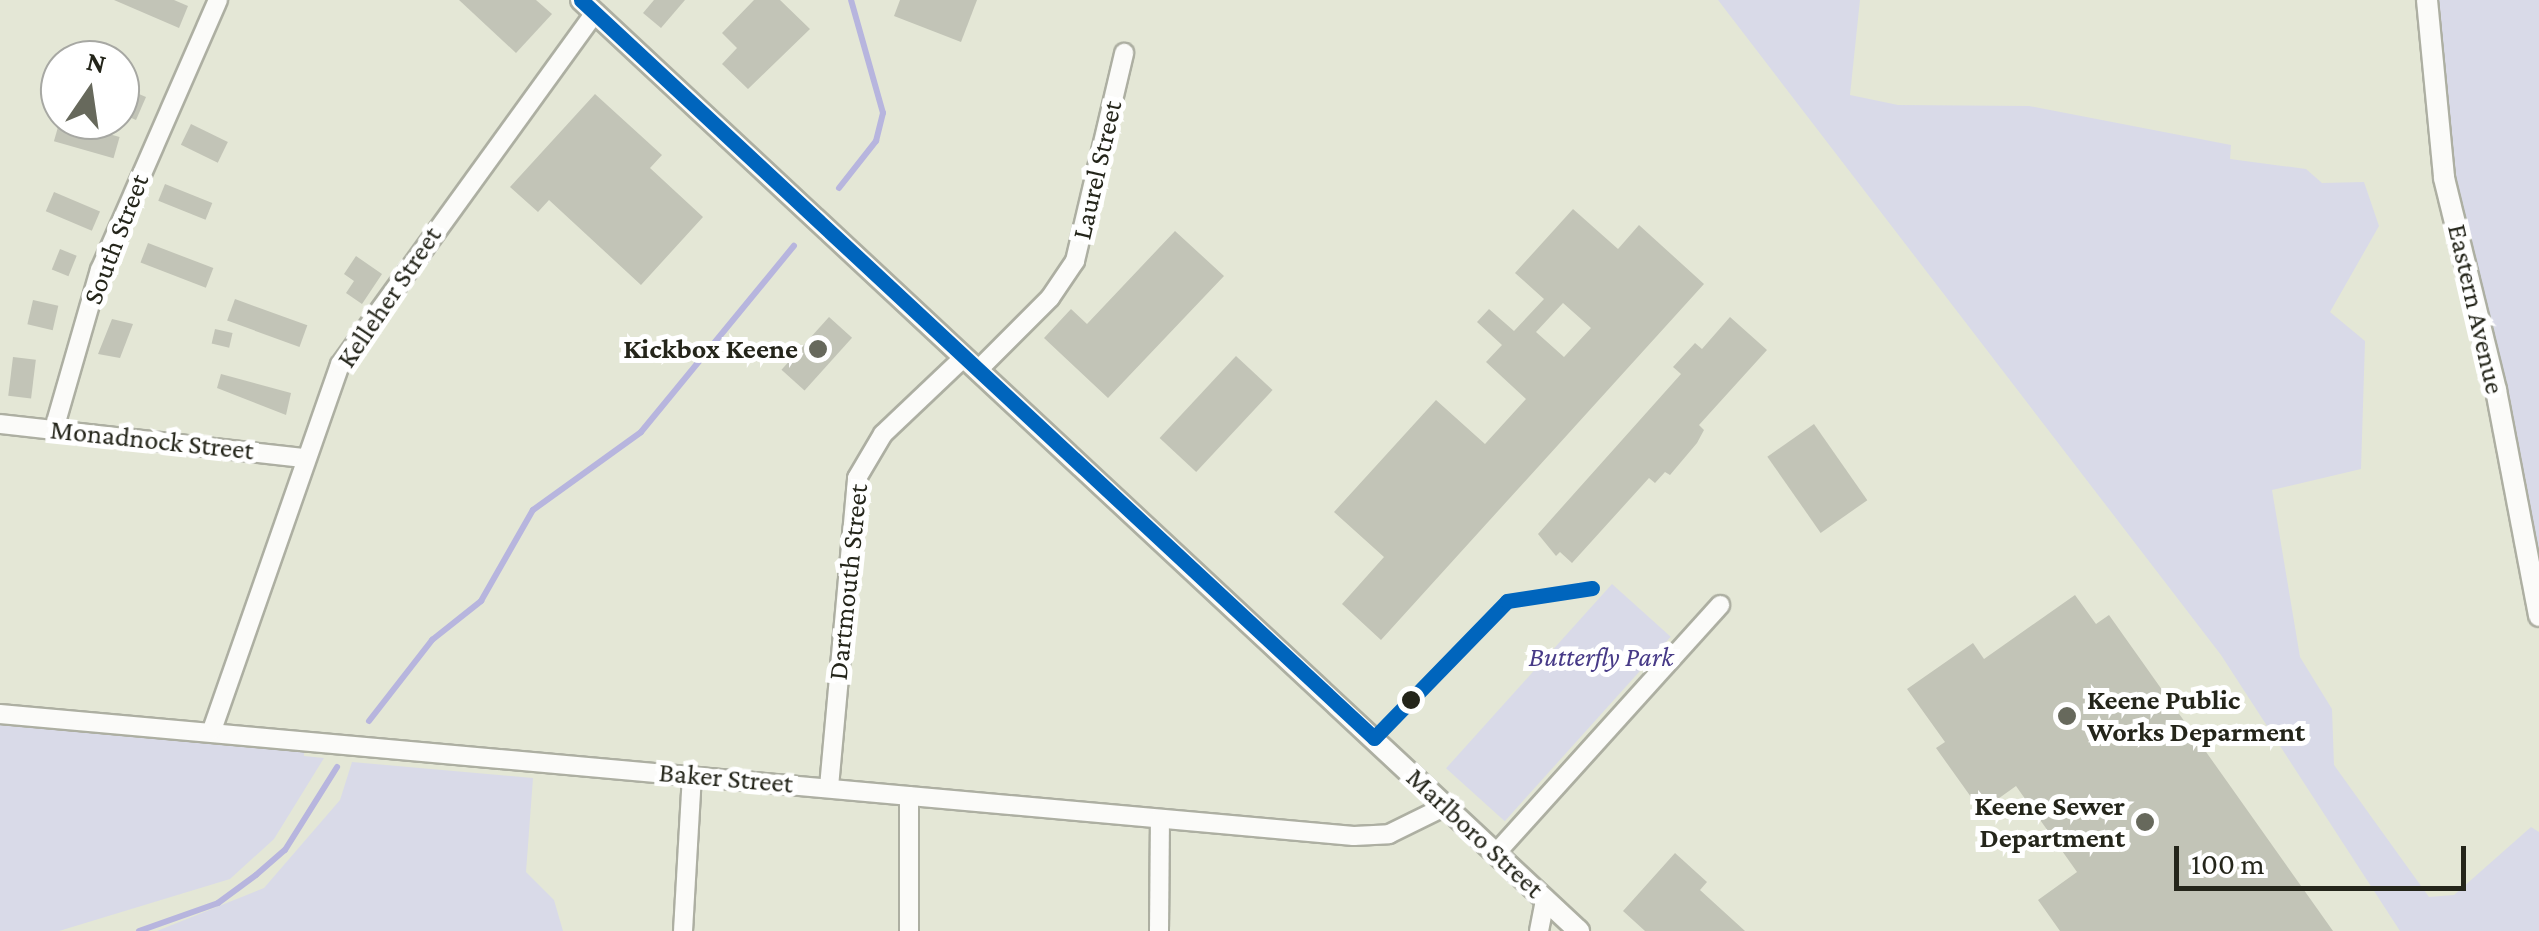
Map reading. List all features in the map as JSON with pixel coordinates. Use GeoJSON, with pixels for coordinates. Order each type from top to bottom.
{"type":"FeatureCollection","features":[{"type":"Feature","properties":{"kind":"street","name":"South Street"},"geometry":{"type":"LineString","coordinates":[[54,429],[100,270],[218,0]]}},
{"type":"Feature","properties":{"kind":"street","name":"Eastern Avenue"},"geometry":{"type":"LineString","coordinates":[[2427,0],[2444,178],[2496,390],[2539,616]]}},
{"type":"Feature","properties":{"kind":"street","name":"Marlboro Street"},"geometry":{"type":"LineString","coordinates":[[588,6],[1578,931]]}},
{"type":"Feature","properties":{"kind":"street","name":"Kelleher Street"},"geometry":{"type":"LineString","coordinates":[[212,730],[303,458],[340,366],[588,6]]}},
{"type":"Feature","properties":{"kind":"street","name":"Laurel Street"},"geometry":{"type":"LineString","coordinates":[[971,363],[1050,298],[1074,261],[1124,53]]}},
{"type":"Feature","properties":{"kind":"street","name":"Dartmouth Street"},"geometry":{"type":"LineString","coordinates":[[828,788],[857,478],[884,434],[971,363]]}},
{"type":"Feature","properties":{"kind":"street","name":"Monadnock Street"},"geometry":{"type":"LineString","coordinates":[[0,424],[303,458]]}},
{"type":"Feature","properties":{"kind":"street"},"geometry":{"type":"LineString","coordinates":[[1497,852],[1720,605]]}},
{"type":"Feature","properties":{"kind":"street","name":"Baker Street"},"geometry":{"type":"LineString","coordinates":[[0,714],[212,730],[1160,819],[1389,834],[1446,806]]}},
{"type":"Feature","properties":{"kind":"street"},"geometry":{"type":"LineString","coordinates":[[683,931],[692,775]]}},
{"type":"Feature","properties":{"kind":"street"},"geometry":{"type":"LineString","coordinates":[[908,931],[909,796]]}},
{"type":"Feature","properties":{"kind":"street"},"geometry":{"type":"LineString","coordinates":[[1159,931],[1160,819]]}},
{"type":"Feature","properties":{"kind":"street"},"geometry":{"type":"LineString","coordinates":[[1539,931],[1546,900]]}},
{"type":"Feature","properties":{"kind":"green space"},"geometry":{"type":"Polygon","coordinates":[[[1718,0],[1860,0],[1850,95],[1898,105],[2029,106],[2231,145],[2230,159],[2306,169],[2322,183],[2364,182],[2379,226],[2330,312],[2365,341],[2361,469],[2272,490],[2300,657],[2332,709],[2334,765],[2429,897],[2454,895],[2531,827],[2539,832],[2539,931],[2400,931],[2221,655],[1718,0]]]}},
{"type":"Feature","properties":{"kind":"green space"},"geometry":{"type":"Polygon","coordinates":[[[2438,0],[2539,0],[2539,553],[2511,404],[2450,156],[2438,0]]]}},
{"type":"Feature","properties":{"kind":"green space","name":"Butterfly Park"},"geometry":{"type":"Polygon","coordinates":[[[1612,584],[1671,637],[1505,821],[1446,768],[1612,584]]]}},
{"type":"Feature","properties":{"kind":"green space"},"geometry":{"type":"Polygon","coordinates":[[[0,723],[304,749],[304,756],[324,758],[274,839],[230,879],[59,931],[0,931],[0,723]]]}},
{"type":"Feature","properties":{"kind":"green space"},"geometry":{"type":"Polygon","coordinates":[[[352,762],[533,778],[526,872],[554,900],[563,931],[157,931],[264,888],[340,800],[352,762]]]}},
{"type":"Feature","properties":{"kind":"building"},"geometry":{"type":"Polygon","coordinates":[[[114,0],[174,0],[188,6],[179,28],[114,0]]]}},
{"type":"Feature","properties":{"kind":"building"},"geometry":{"type":"Polygon","coordinates":[[[459,0],[536,0],[552,14],[516,53],[459,0]]]}},
{"type":"Feature","properties":{"kind":"building"},"geometry":{"type":"Polygon","coordinates":[[[654,0],[685,0],[661,28],[643,13],[654,0]]]}},
{"type":"Feature","properties":{"kind":"building"},"geometry":{"type":"Polygon","coordinates":[[[754,0],[780,0],[810,29],[748,89],[722,64],[737,48],[722,33],[754,0]]]}},
{"type":"Feature","properties":{"kind":"building"},"geometry":{"type":"Polygon","coordinates":[[[900,0],[977,0],[961,42],[894,16],[900,0]]]}},
{"type":"Feature","properties":{"kind":"building"},"geometry":{"type":"Polygon","coordinates":[[[595,94],[662,155],[650,168],[703,217],[641,285],[549,200],[538,212],[510,187],[595,94]]]}},
{"type":"Feature","properties":{"kind":"building"},"geometry":{"type":"Polygon","coordinates":[[[191,124],[228,142],[218,163],[181,145],[191,124]]]}},
{"type":"Feature","properties":{"kind":"building"},"geometry":{"type":"Polygon","coordinates":[[[54,140],[119,140],[114,158],[54,141],[54,140]]]}},
{"type":"Feature","properties":{"kind":"building"},"geometry":{"type":"Polygon","coordinates":[[[165,184],[212,203],[206,220],[158,201],[165,184]]]}},
{"type":"Feature","properties":{"kind":"building"},"geometry":{"type":"Polygon","coordinates":[[[54,192],[100,212],[92,231],[46,211],[54,192]]]}},
{"type":"Feature","properties":{"kind":"building"},"geometry":{"type":"Polygon","coordinates":[[[1573,209],[1618,249],[1639,225],[1704,284],[1381,640],[1342,604],[1384,557],[1334,512],[1436,400],[1485,444],[1526,399],[1486,362],[1502,345],[1477,322],[1489,309],[1514,331],[1544,299],[1515,273],[1573,209]],[[1563,303],[1536,332],[1564,357],[1591,328],[1563,303]]]}},
{"type":"Feature","properties":{"kind":"building"},"geometry":{"type":"Polygon","coordinates":[[[1175,231],[1224,276],[1108,398],[1044,338],[1071,309],[1087,324],[1175,231]]]}},
{"type":"Feature","properties":{"kind":"building"},"geometry":{"type":"Polygon","coordinates":[[[148,243],[213,268],[206,288],[140,263],[148,243]]]}},
{"type":"Feature","properties":{"kind":"building"},"geometry":{"type":"Polygon","coordinates":[[[60,249],[77,256],[68,276],[52,269],[60,249]]]}},
{"type":"Feature","properties":{"kind":"building"},"geometry":{"type":"Polygon","coordinates":[[[356,256],[382,274],[362,304],[346,293],[354,281],[344,274],[356,256]]]}},
{"type":"Feature","properties":{"kind":"building"},"geometry":{"type":"Polygon","coordinates":[[[235,299],[307,325],[299,347],[227,321],[235,299]]]}},
{"type":"Feature","properties":{"kind":"building"},"geometry":{"type":"Polygon","coordinates":[[[33,300],[58,306],[53,330],[27,324],[33,300]]]}},
{"type":"Feature","properties":{"kind":"building","name":"Kickbox Keene"},"geometry":{"type":"Polygon","coordinates":[[[829,317],[852,338],[805,391],[781,370],[829,317]]]}},
{"type":"Feature","properties":{"kind":"building"},"geometry":{"type":"Polygon","coordinates":[[[1730,317],[1767,350],[1699,425],[1704,430],[1697,443],[1670,475],[1665,472],[1655,483],[1649,478],[1572,563],[1560,552],[1556,556],[1538,534],[1681,374],[1673,367],[1695,343],[1702,349],[1730,317]]]}},
{"type":"Feature","properties":{"kind":"building"},"geometry":{"type":"Polygon","coordinates":[[[112,319],[133,324],[120,358],[98,354],[112,319]]]}},
{"type":"Feature","properties":{"kind":"building"},"geometry":{"type":"Polygon","coordinates":[[[215,329],[233,333],[229,348],[212,344],[215,329]]]}},
{"type":"Feature","properties":{"kind":"building"},"geometry":{"type":"Polygon","coordinates":[[[1236,356],[1273,390],[1196,472],[1160,438],[1236,356]]]}},
{"type":"Feature","properties":{"kind":"building"},"geometry":{"type":"Polygon","coordinates":[[[13,357],[36,360],[31,399],[8,396],[13,357]]]}},
{"type":"Feature","properties":{"kind":"building"},"geometry":{"type":"Polygon","coordinates":[[[221,374],[291,393],[286,415],[217,388],[221,374]]]}},
{"type":"Feature","properties":{"kind":"building"},"geometry":{"type":"Polygon","coordinates":[[[1814,424],[1867,500],[1821,533],[1767,457],[1814,424]]]}},
{"type":"Feature","properties":{"kind":"building"},"geometry":{"type":"Polygon","coordinates":[[[2075,595],[2096,624],[2109,615],[2333,931],[2060,931],[2038,900],[2077,872],[2016,786],[1981,811],[1936,748],[1945,742],[1907,689],[1973,643],[1984,659],[2075,595]]]}},
{"type":"Feature","properties":{"kind":"building"},"geometry":{"type":"Polygon","coordinates":[[[1675,853],[1707,882],[1700,890],[1745,931],[1645,931],[1623,911],[1675,853]]]}},
{"type":"Feature","properties":{"kind":"waterway"},"geometry":{"type":"LineString","coordinates":[[839,188],[876,141],[883,113],[851,0]]}},
{"type":"Feature","properties":{"kind":"waterway"},"geometry":{"type":"LineString","coordinates":[[369,721],[432,640],[481,601],[533,510],[641,432],[794,246]]}},
{"type":"Feature","properties":{"kind":"waterway"},"geometry":{"type":"LineString","coordinates":[[139,931],[218,903],[256,875],[285,850],[337,767]]}},
{"type":"Feature","properties":{"kind":"transit line"},"geometry":{"type":"LineString","coordinates":[[581,0],[1374,738],[1507,601],[1592,588]]}},
{"type":"Feature","properties":{"kind":"place","name":"Kickbox Keene"},"geometry":{"type":"Point","coordinates":[818,349]}},
{"type":"Feature","properties":{"kind":"place","name":"Keene Public Works Deparment"},"geometry":{"type":"Point","coordinates":[2067,716]}},
{"type":"Feature","properties":{"kind":"place","name":"Keene Sewer Department"},"geometry":{"type":"Point","coordinates":[2145,822]}}]}
